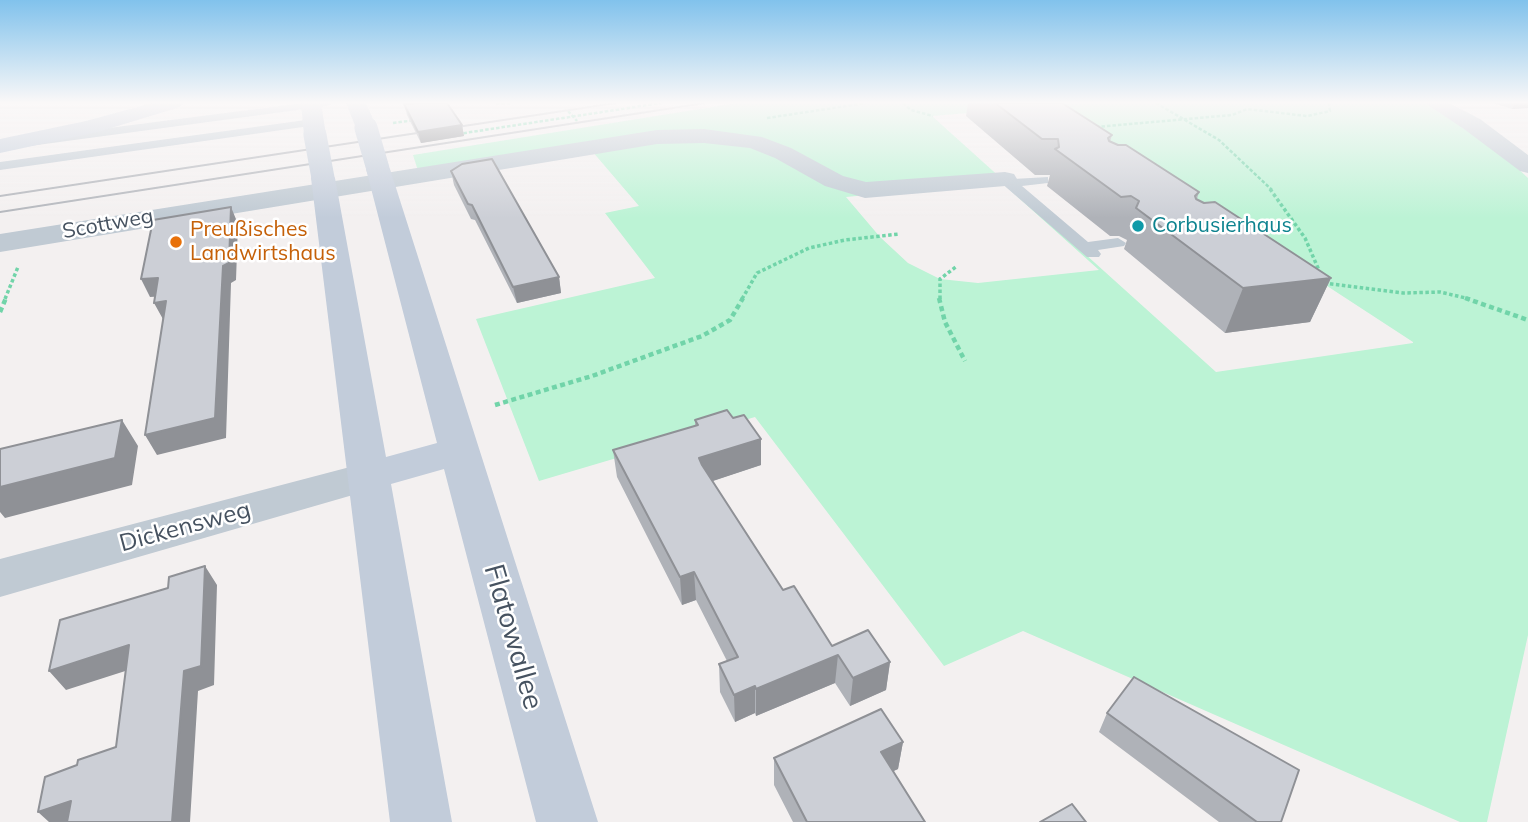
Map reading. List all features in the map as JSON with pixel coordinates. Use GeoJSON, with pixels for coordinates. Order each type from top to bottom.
{"type":"FeatureCollection","features":[{"type":"Feature","properties":{"kind":"main road"},"geometry":{"type":"LineString","coordinates":[[0,146],[23,141]]}},
{"type":"Feature","properties":{"kind":"main road"},"geometry":{"type":"LineString","coordinates":[[319,141],[421,822]]}},
{"type":"Feature","properties":{"kind":"main road","name":"Flatowallee"},"geometry":{"type":"LineString","coordinates":[[378,141],[380,174],[567,822]]}},
{"type":"Feature","properties":{"kind":"main road"},"geometry":{"type":"LineString","coordinates":[[369,476],[459,451]]}},
{"type":"Feature","properties":{"kind":"street","name":"Scottweg"},"geometry":{"type":"LineString","coordinates":[[0,243],[324,183],[620,141]]}},
{"type":"Feature","properties":{"kind":"street","name":"Scottweg"},"geometry":{"type":"LineString","coordinates":[[748,141],[783,153],[834,181],[865,190],[1007,181]]}},
{"type":"Feature","properties":{"kind":"street"},"geometry":{"type":"LineString","coordinates":[[1518,149],[1528,166]]}},
{"type":"Feature","properties":{"kind":"street","name":"Dickensweg"},"geometry":{"type":"LineString","coordinates":[[0,578],[369,476]]}},
{"type":"Feature","properties":{"kind":"lane"},"geometry":{"type":"LineString","coordinates":[[0,146],[46,141]]}},
{"type":"Feature","properties":{"kind":"lane"},"geometry":{"type":"LineString","coordinates":[[0,157],[115,141]]}},
{"type":"Feature","properties":{"kind":"lane"},"geometry":{"type":"LineString","coordinates":[[0,166],[149,141]]}},
{"type":"Feature","properties":{"kind":"lane"},"geometry":{"type":"LineString","coordinates":[[1007,181],[1043,180]]}},
{"type":"Feature","properties":{"kind":"lane"},"geometry":{"type":"LineString","coordinates":[[1007,181],[1089,250],[1118,243]]}},
{"type":"Feature","properties":{"kind":"path"},"geometry":{"type":"LineString","coordinates":[[1219,141],[1267,184],[1305,238],[1323,283],[1404,293],[1440,292],[1460,296],[1528,320]]}},
{"type":"Feature","properties":{"kind":"path"},"geometry":{"type":"LineString","coordinates":[[495,405],[592,376],[702,336],[730,320],[757,273],[809,248],[845,240],[899,234]]}},
{"type":"Feature","properties":{"kind":"path"},"geometry":{"type":"LineString","coordinates":[[0,312],[22,259]]}},
{"type":"Feature","properties":{"kind":"path"},"geometry":{"type":"LineString","coordinates":[[957,266],[940,279],[939,296],[945,322],[965,361]]}},
{"type":"Feature","properties":{"kind":"green space"},"geometry":{"type":"Polygon","coordinates":[[[498,141],[960,141],[1216,372],[1413,342],[1105,141],[1484,141],[1501,153],[1528,178],[1528,635],[1487,822],[1460,822],[1023,631],[944,666],[755,417],[539,481],[476,319],[655,278],[605,213],[639,206],[592,151],[421,180],[413,155],[498,141]],[[1001,182],[846,197],[880,237],[908,263],[940,279],[978,283],[1099,270],[1001,182]]]}},
{"type":"Feature","properties":{"kind":"building"},"geometry":{"type":"Polygon","coordinates":[[[1058,141],[1110,141],[1126,145],[1199,192],[1195,196],[1196,199],[1204,203],[1215,202],[1331,278],[1243,288],[1136,208],[1139,201],[1131,196],[1121,197],[1055,149],[1059,147],[1058,141]]]}},
{"type":"Feature","properties":{"kind":"building"},"geometry":{"type":"Polygon","coordinates":[[[492,159],[559,277],[513,287],[472,205],[468,204],[451,171],[462,164],[492,159]]]}},
{"type":"Feature","properties":{"kind":"building"},"geometry":{"type":"Polygon","coordinates":[[[231,207],[229,263],[223,266],[215,418],[145,435],[166,301],[154,303],[158,278],[141,279],[153,220],[231,207]]]}},
{"type":"Feature","properties":{"kind":"building"},"geometry":{"type":"Polygon","coordinates":[[[727,410],[733,418],[744,415],[761,439],[699,458],[702,465],[783,590],[794,586],[832,646],[868,630],[890,662],[853,678],[838,655],[756,689],[755,686],[734,695],[719,664],[738,657],[694,572],[680,577],[613,450],[698,425],[695,420],[727,410]]]}},
{"type":"Feature","properties":{"kind":"building"},"geometry":{"type":"Polygon","coordinates":[[[122,420],[115,458],[0,487],[0,449],[122,420]]]}},
{"type":"Feature","properties":{"kind":"building"},"geometry":{"type":"Polygon","coordinates":[[[205,566],[201,666],[184,671],[172,822],[67,822],[71,801],[38,812],[45,777],[77,765],[78,760],[116,747],[129,645],[49,671],[60,620],[168,588],[169,577],[205,566]]]}},
{"type":"Feature","properties":{"kind":"building"},"geometry":{"type":"Polygon","coordinates":[[[1134,677],[1299,770],[1281,822],[1257,822],[1107,713],[1134,677]]]}},
{"type":"Feature","properties":{"kind":"building"},"geometry":{"type":"Polygon","coordinates":[[[881,709],[903,742],[881,752],[925,822],[807,822],[774,758],[881,709]]]}},
{"type":"Feature","properties":{"kind":"building"},"geometry":{"type":"Polygon","coordinates":[[[1072,804],[1086,822],[1040,822],[1072,804]]]}},
{"type":"Feature","properties":{"kind":"tram line"},"geometry":{"type":"LineString","coordinates":[[0,196],[362,141]]}},
{"type":"Feature","properties":{"kind":"tram line"},"geometry":{"type":"LineString","coordinates":[[0,212],[457,141]]}},
{"type":"Feature","properties":{"kind":"place","name":"Corbusierhaus"},"geometry":{"type":"Point","coordinates":[1138,226]}},
{"type":"Feature","properties":{"kind":"place","name":"Preußisches Landwirtshaus"},"geometry":{"type":"Point","coordinates":[176,242]}}]}
